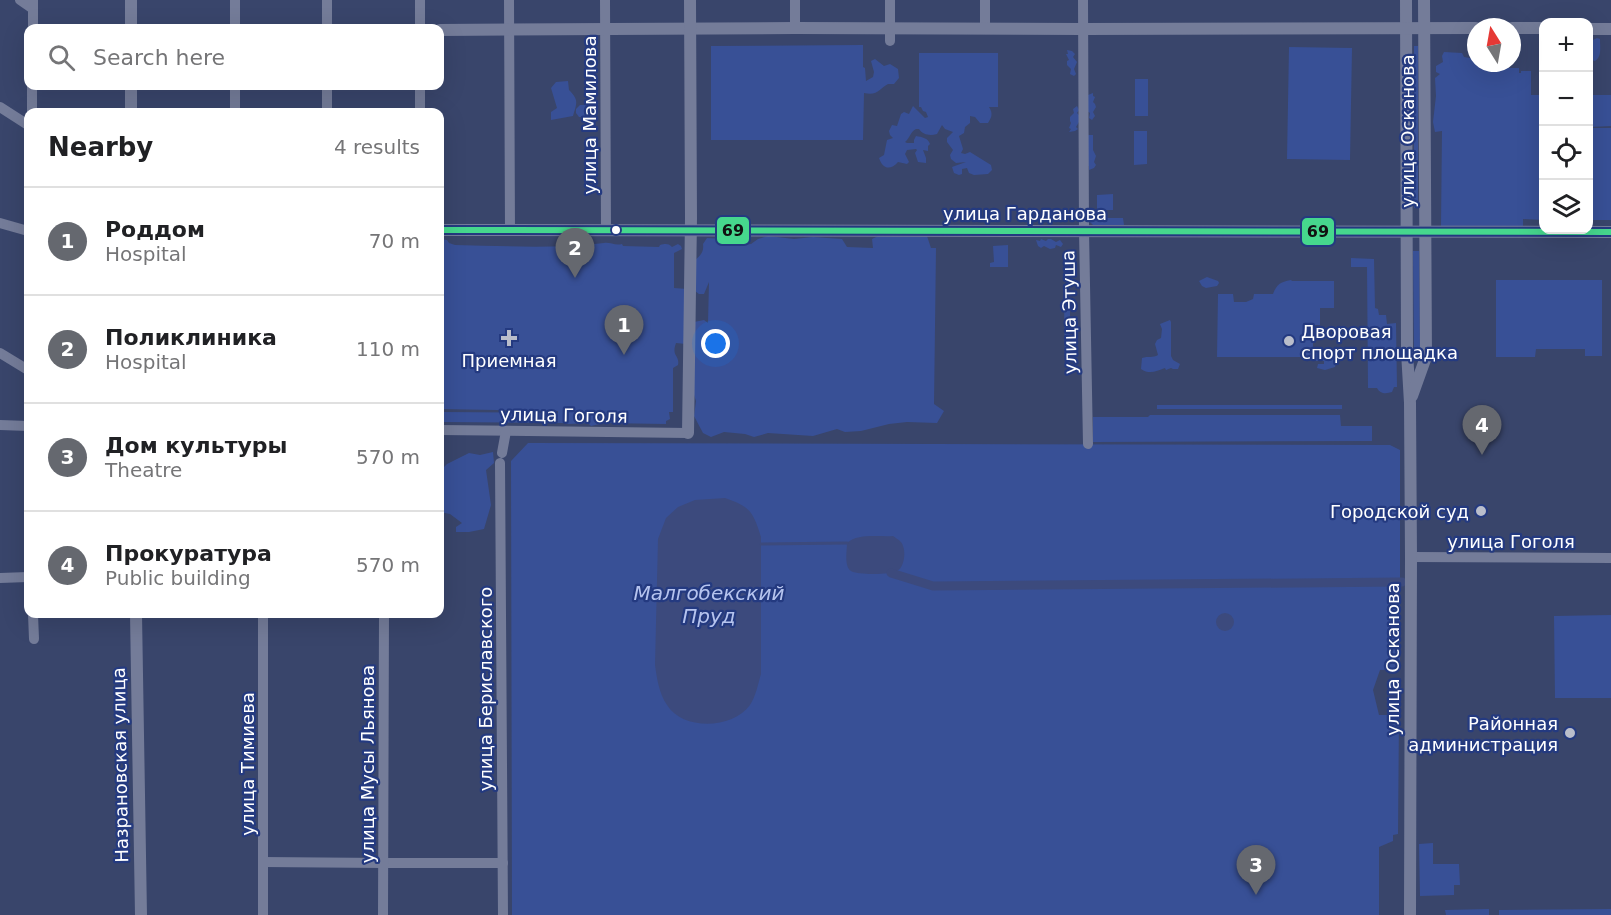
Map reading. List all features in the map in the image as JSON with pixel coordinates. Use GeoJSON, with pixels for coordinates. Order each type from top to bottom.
{"type":"FeatureCollection","features":[{"type":"Feature","properties":{"kind":"street"},"geometry":{"type":"LineString","coordinates":[[20,0],[33,4],[33,24]]}},
{"type":"Feature","properties":{"kind":"street"},"geometry":{"type":"LineString","coordinates":[[131,0],[131,24]]}},
{"type":"Feature","properties":{"kind":"street"},"geometry":{"type":"LineString","coordinates":[[235,0],[235,24]]}},
{"type":"Feature","properties":{"kind":"street"},"geometry":{"type":"LineString","coordinates":[[327,0],[327,24]]}},
{"type":"Feature","properties":{"kind":"street"},"geometry":{"type":"LineString","coordinates":[[420,0],[420,24]]}},
{"type":"Feature","properties":{"kind":"street"},"geometry":{"type":"LineString","coordinates":[[509,0],[510,231]]}},
{"type":"Feature","properties":{"kind":"street","name":"улица Мамилова"},"geometry":{"type":"LineString","coordinates":[[605,0],[606,231]]}},
{"type":"Feature","properties":{"kind":"street"},"geometry":{"type":"LineString","coordinates":[[688,433],[691,231],[690,0]]}},
{"type":"Feature","properties":{"kind":"street"},"geometry":{"type":"LineString","coordinates":[[795,0],[795,28]]}},
{"type":"Feature","properties":{"kind":"street"},"geometry":{"type":"LineString","coordinates":[[890,0],[890,35]]}},
{"type":"Feature","properties":{"kind":"street"},"geometry":{"type":"LineString","coordinates":[[985,0],[985,29]]}},
{"type":"Feature","properties":{"kind":"street","name":"улица Этуша"},"geometry":{"type":"LineString","coordinates":[[1083,0],[1088,444]]}},
{"type":"Feature","properties":{"kind":"street","name":"улица Осканова"},"geometry":{"type":"LineString","coordinates":[[1406,0],[1407,352],[1410,403],[1411,557],[1410,915]]}},
{"type":"Feature","properties":{"kind":"street","name":"улица Осканова"},"geometry":{"type":"LineString","coordinates":[[1410,403],[1426,357],[1424,0]]}},
{"type":"Feature","properties":{"kind":"street"},"geometry":{"type":"LineString","coordinates":[[444,30],[795,28],[890,35],[985,29],[1467,28]]}},
{"type":"Feature","properties":{"kind":"street"},"geometry":{"type":"LineString","coordinates":[[1521,28],[1539,28]]}},
{"type":"Feature","properties":{"kind":"street"},"geometry":{"type":"LineString","coordinates":[[1593,28],[1611,29]]}},
{"type":"Feature","properties":{"kind":"street"},"geometry":{"type":"LineString","coordinates":[[32,90],[32,108]]}},
{"type":"Feature","properties":{"kind":"street"},"geometry":{"type":"LineString","coordinates":[[131,90],[131,108]]}},
{"type":"Feature","properties":{"kind":"street"},"geometry":{"type":"LineString","coordinates":[[235,90],[235,108]]}},
{"type":"Feature","properties":{"kind":"street"},"geometry":{"type":"LineString","coordinates":[[327,90],[327,108]]}},
{"type":"Feature","properties":{"kind":"street"},"geometry":{"type":"LineString","coordinates":[[420,90],[420,108]]}},
{"type":"Feature","properties":{"kind":"street"},"geometry":{"type":"LineString","coordinates":[[0,107],[24,122]]}},
{"type":"Feature","properties":{"kind":"street"},"geometry":{"type":"LineString","coordinates":[[0,223],[24,230]]}},
{"type":"Feature","properties":{"kind":"street","name":"улица Гарданова"},"geometry":{"type":"LineString","coordinates":[[444,230],[1611,232]]}},
{"type":"Feature","properties":{"kind":"street"},"geometry":{"type":"LineString","coordinates":[[0,353],[24,368]]}},
{"type":"Feature","properties":{"kind":"street"},"geometry":{"type":"LineString","coordinates":[[0,425],[24,426]]}},
{"type":"Feature","properties":{"kind":"street","name":"улица Гоголя"},"geometry":{"type":"LineString","coordinates":[[444,430],[688,433]]}},
{"type":"Feature","properties":{"kind":"street","name":"улица Бериславского"},"geometry":{"type":"LineString","coordinates":[[503,915],[501,458],[506,430]]}},
{"type":"Feature","properties":{"kind":"street","name":"улица Гоголя"},"geometry":{"type":"LineString","coordinates":[[1411,557],[1611,558]]}},
{"type":"Feature","properties":{"kind":"street"},"geometry":{"type":"LineString","coordinates":[[0,578],[24,577]]}},
{"type":"Feature","properties":{"kind":"street"},"geometry":{"type":"LineString","coordinates":[[33,618],[33,639]]}},
{"type":"Feature","properties":{"kind":"street","name":"Назрановская улица"},"geometry":{"type":"LineString","coordinates":[[136,618],[141,915]]}},
{"type":"Feature","properties":{"kind":"street","name":"улица Тимиева"},"geometry":{"type":"LineString","coordinates":[[263,618],[263,915]]}},
{"type":"Feature","properties":{"kind":"street","name":"улица Мусы Льянова"},"geometry":{"type":"LineString","coordinates":[[383,915],[384,618]]}},
{"type":"Feature","properties":{"kind":"street"},"geometry":{"type":"LineString","coordinates":[[263,862],[503,863]]}},
{"type":"Feature","properties":{"kind":"shaded area"},"geometry":{"type":"Polygon","coordinates":[[[1600,39],[1599,57],[1595,61],[1593,60],[1593,40],[1600,39]]]}},
{"type":"Feature","properties":{"kind":"shaded area"},"geometry":{"type":"Polygon","coordinates":[[[863,45],[863,67],[866,81],[873,77],[871,61],[875,59],[884,66],[890,64],[898,69],[899,78],[894,84],[888,84],[875,93],[864,93],[863,140],[711,140],[711,46],[863,45]]]}},
{"type":"Feature","properties":{"kind":"shaded area"},"geometry":{"type":"Polygon","coordinates":[[[1414,46],[1418,46],[1418,208],[1414,208],[1414,46]]]}},
{"type":"Feature","properties":{"kind":"shaded area"},"geometry":{"type":"Polygon","coordinates":[[[1289,47],[1352,48],[1350,160],[1287,159],[1289,47]]]}},
{"type":"Feature","properties":{"kind":"shaded area"},"geometry":{"type":"Polygon","coordinates":[[[1067,50],[1075,54],[1073,57],[1077,62],[1074,76],[1070,74],[1071,69],[1067,65],[1069,60],[1067,50]]]}},
{"type":"Feature","properties":{"kind":"shaded area"},"geometry":{"type":"Polygon","coordinates":[[[1444,52],[1462,53],[1467,58],[1467,72],[1521,73],[1521,71],[1531,71],[1531,95],[1539,95],[1539,220],[1523,219],[1523,227],[1441,226],[1442,131],[1435,132],[1433,122],[1436,96],[1435,78],[1440,74],[1436,72],[1436,66],[1443,62],[1444,52]]]}},
{"type":"Feature","properties":{"kind":"shaded area"},"geometry":{"type":"Polygon","coordinates":[[[919,53],[998,53],[998,107],[989,107],[992,115],[988,123],[980,123],[975,117],[970,116],[970,123],[965,127],[964,133],[959,136],[963,149],[961,153],[970,152],[991,165],[992,170],[988,174],[974,175],[969,173],[967,168],[962,169],[962,174],[954,173],[952,167],[966,162],[956,163],[951,159],[950,155],[953,150],[947,138],[953,132],[942,125],[934,135],[916,129],[905,142],[914,143],[916,136],[928,140],[930,144],[928,151],[923,150],[926,163],[918,162],[916,149],[907,150],[905,154],[909,162],[907,164],[898,162],[887,168],[881,162],[879,158],[884,155],[887,140],[893,138],[889,131],[892,125],[897,126],[901,114],[904,112],[909,114],[913,106],[925,118],[928,117],[926,112],[919,107],[919,53]]]}},
{"type":"Feature","properties":{"kind":"shaded area"},"geometry":{"type":"Polygon","coordinates":[[[1135,79],[1148,79],[1148,116],[1135,116],[1135,79]]]}},
{"type":"Feature","properties":{"kind":"shaded area"},"geometry":{"type":"Polygon","coordinates":[[[568,81],[569,90],[576,102],[573,116],[551,120],[551,112],[557,108],[551,88],[556,82],[568,81]]]}},
{"type":"Feature","properties":{"kind":"shaded area"},"geometry":{"type":"Polygon","coordinates":[[[1093,93],[1095,97],[1093,102],[1096,107],[1092,120],[1087,111],[1088,95],[1093,93]]]}},
{"type":"Feature","properties":{"kind":"shaded area"},"geometry":{"type":"Polygon","coordinates":[[[1593,95],[1611,95],[1611,126],[1593,127],[1593,95]]]}},
{"type":"Feature","properties":{"kind":"shaded area"},"geometry":{"type":"Polygon","coordinates":[[[580,105],[587,105],[590,109],[591,113],[587,117],[579,117],[576,113],[580,105]]]}},
{"type":"Feature","properties":{"kind":"shaded area"},"geometry":{"type":"Polygon","coordinates":[[[1077,106],[1079,122],[1076,127],[1078,129],[1069,132],[1070,117],[1077,106]]]}},
{"type":"Feature","properties":{"kind":"shaded area"},"geometry":{"type":"Polygon","coordinates":[[[1593,128],[1611,128],[1611,220],[1593,220],[1593,128]]]}},
{"type":"Feature","properties":{"kind":"shaded area"},"geometry":{"type":"Polygon","coordinates":[[[1134,131],[1147,131],[1147,164],[1134,165],[1134,131]]]}},
{"type":"Feature","properties":{"kind":"shaded area"},"geometry":{"type":"Polygon","coordinates":[[[1085,135],[1093,135],[1093,150],[1096,156],[1094,162],[1096,165],[1089,170],[1087,166],[1085,135]]]}},
{"type":"Feature","properties":{"kind":"shaded area"},"geometry":{"type":"Polygon","coordinates":[[[1113,194],[1113,210],[1097,210],[1097,195],[1113,194]]]}},
{"type":"Feature","properties":{"kind":"shaded area"},"geometry":{"type":"Polygon","coordinates":[[[1086,218],[1123,218],[1124,225],[1093,225],[1086,218]]]}},
{"type":"Feature","properties":{"kind":"shaded area"},"geometry":{"type":"Polygon","coordinates":[[[768,236],[794,239],[813,237],[842,239],[847,247],[873,248],[872,239],[878,236],[927,236],[931,248],[936,248],[934,404],[944,411],[937,423],[907,422],[845,432],[837,429],[813,436],[768,433],[754,437],[724,432],[711,437],[703,433],[694,416],[696,401],[694,395],[694,322],[704,320],[708,323],[709,282],[704,294],[695,291],[695,260],[702,253],[703,244],[707,238],[726,239],[733,244],[743,245],[768,236]]]}},
{"type":"Feature","properties":{"kind":"shaded area"},"geometry":{"type":"Polygon","coordinates":[[[1051,239],[1056,242],[1060,240],[1063,244],[1061,247],[1056,245],[1055,248],[1050,249],[1044,246],[1041,248],[1036,240],[1046,241],[1051,239]]]}},
{"type":"Feature","properties":{"kind":"shaded area"},"geometry":{"type":"Polygon","coordinates":[[[444,240],[455,245],[548,247],[606,243],[623,246],[659,247],[666,244],[672,247],[678,244],[681,246],[682,249],[674,253],[674,288],[687,289],[686,344],[676,343],[675,353],[678,365],[673,368],[673,412],[669,412],[670,419],[666,421],[666,424],[604,423],[591,426],[588,423],[444,422],[444,412],[558,413],[558,411],[444,409],[444,240]]]}},
{"type":"Feature","properties":{"kind":"shaded area"},"geometry":{"type":"Polygon","coordinates":[[[1008,245],[1008,267],[990,267],[990,263],[994,262],[993,246],[1008,245]]]}},
{"type":"Feature","properties":{"kind":"shaded area"},"geometry":{"type":"Polygon","coordinates":[[[1413,251],[1419,251],[1420,351],[1414,351],[1413,251]]]}},
{"type":"Feature","properties":{"kind":"shaded area"},"geometry":{"type":"Polygon","coordinates":[[[1351,258],[1374,259],[1375,308],[1378,309],[1379,315],[1386,315],[1387,324],[1396,323],[1397,387],[1394,387],[1392,392],[1383,393],[1377,388],[1368,388],[1367,267],[1351,267],[1351,258]]]}},
{"type":"Feature","properties":{"kind":"shaded area"},"geometry":{"type":"Polygon","coordinates":[[[1207,277],[1218,281],[1217,286],[1206,288],[1202,286],[1199,281],[1207,277]]]}},
{"type":"Feature","properties":{"kind":"shaded area"},"geometry":{"type":"Polygon","coordinates":[[[1291,280],[1334,281],[1334,308],[1320,308],[1320,325],[1313,325],[1313,351],[1336,351],[1335,367],[1325,370],[1317,368],[1318,364],[1324,364],[1324,361],[1311,361],[1308,357],[1217,357],[1218,294],[1233,294],[1234,302],[1246,302],[1253,299],[1254,294],[1273,294],[1279,284],[1291,280]]]}},
{"type":"Feature","properties":{"kind":"shaded area"},"geometry":{"type":"Polygon","coordinates":[[[1496,280],[1602,280],[1602,356],[1585,356],[1585,349],[1536,349],[1535,357],[1496,357],[1496,280]]]}},
{"type":"Feature","properties":{"kind":"shaded area"},"geometry":{"type":"Polygon","coordinates":[[[1064,301],[1070,301],[1070,364],[1065,364],[1064,301]]]}},
{"type":"Feature","properties":{"kind":"shaded area"},"geometry":{"type":"Polygon","coordinates":[[[1170,320],[1171,356],[1180,364],[1178,369],[1144,371],[1141,369],[1142,358],[1158,355],[1155,344],[1161,338],[1160,324],[1170,320]]]}},
{"type":"Feature","properties":{"kind":"shaded area"},"geometry":{"type":"Polygon","coordinates":[[[1157,405],[1342,405],[1342,409],[1157,409],[1157,405]]]}},
{"type":"Feature","properties":{"kind":"shaded area"},"geometry":{"type":"Polygon","coordinates":[[[1150,415],[1340,415],[1341,426],[1372,426],[1372,441],[1093,442],[1093,417],[1148,417],[1150,415]]]}},
{"type":"Feature","properties":{"kind":"shaded area"},"geometry":{"type":"Polygon","coordinates":[[[528,443],[1390,445],[1400,450],[1400,669],[1380,670],[1373,690],[1379,715],[1399,715],[1398,834],[1393,835],[1393,841],[1379,847],[1379,915],[512,915],[511,461],[528,443]]]}},
{"type":"Feature","properties":{"kind":"shaded area"},"geometry":{"type":"Polygon","coordinates":[[[493,452],[494,463],[486,470],[491,505],[484,529],[456,532],[456,527],[462,523],[450,514],[444,513],[444,467],[469,453],[480,455],[493,452]]]}},
{"type":"Feature","properties":{"kind":"shaded area"},"geometry":{"type":"Polygon","coordinates":[[[1611,615],[1611,698],[1555,698],[1554,616],[1611,615]]]}},
{"type":"Feature","properties":{"kind":"shaded area"},"geometry":{"type":"Polygon","coordinates":[[[1433,843],[1433,864],[1459,864],[1460,885],[1454,885],[1454,895],[1420,896],[1419,844],[1433,843]]]}},
{"type":"Feature","properties":{"kind":"shaded area"},"geometry":{"type":"Polygon","coordinates":[[[1489,909],[1489,915],[1446,915],[1445,910],[1489,909]]]}},
{"type":"Feature","properties":{"kind":"shaded area"},"geometry":{"type":"Polygon","coordinates":[[[1611,909],[1611,915],[1499,915],[1499,910],[1611,909]]]}},
{"type":"Feature","properties":{"kind":"water","name":"Малгобекский Пруд"},"geometry":{"type":"Polygon","coordinates":[[[725,498],[740,504],[750,512],[761,537],[761,674],[752,701],[742,713],[720,722],[696,723],[674,713],[660,691],[655,665],[658,539],[666,518],[678,507],[695,500],[725,498]]]}},
{"type":"Feature","properties":{"kind":"water"},"geometry":{"type":"Polygon","coordinates":[[[893,536],[902,543],[904,549],[904,560],[899,569],[894,572],[874,574],[854,572],[849,569],[846,558],[847,543],[863,537],[893,536]]]}},
{"type":"Feature","properties":{"kind":"water"},"geometry":{"type":"Polygon","coordinates":[[[1225,613],[1231,616],[1234,622],[1231,628],[1225,631],[1219,628],[1216,622],[1219,616],[1225,613]]]}},
{"type":"Feature","properties":{"kind":"waterway"},"geometry":{"type":"LineString","coordinates":[[761,544],[847,543]]}},
{"type":"Feature","properties":{"kind":"waterway"},"geometry":{"type":"LineString","coordinates":[[891,573],[933,586],[1402,582]]}},
{"type":"Feature","properties":{"kind":"transit line","name":"69"},"geometry":{"type":"LineString","coordinates":[[444,230],[1611,232]]}},
{"type":"Feature","properties":{"kind":"place","name":"Поликлиника"},"geometry":{"type":"Point","coordinates":[575,278]}},
{"type":"Feature","properties":{"kind":"place","name":"Приемная"},"geometry":{"type":"Point","coordinates":[509,338]}},
{"type":"Feature","properties":{"kind":"place","name":"Дворовая спорт площадка"},"geometry":{"type":"Point","coordinates":[1289,341]}},
{"type":"Feature","properties":{"kind":"place","name":"Роддом"},"geometry":{"type":"Point","coordinates":[624,355]}},
{"type":"Feature","properties":{"kind":"place","name":"Прокуратура"},"geometry":{"type":"Point","coordinates":[1482,455]}},
{"type":"Feature","properties":{"kind":"place","name":"Городской суд"},"geometry":{"type":"Point","coordinates":[1481,511]}},
{"type":"Feature","properties":{"kind":"place","name":"Районная администрация"},"geometry":{"type":"Point","coordinates":[1570,733]}},
{"type":"Feature","properties":{"kind":"place","name":"Дом культуры"},"geometry":{"type":"Point","coordinates":[1256,895]}}]}
